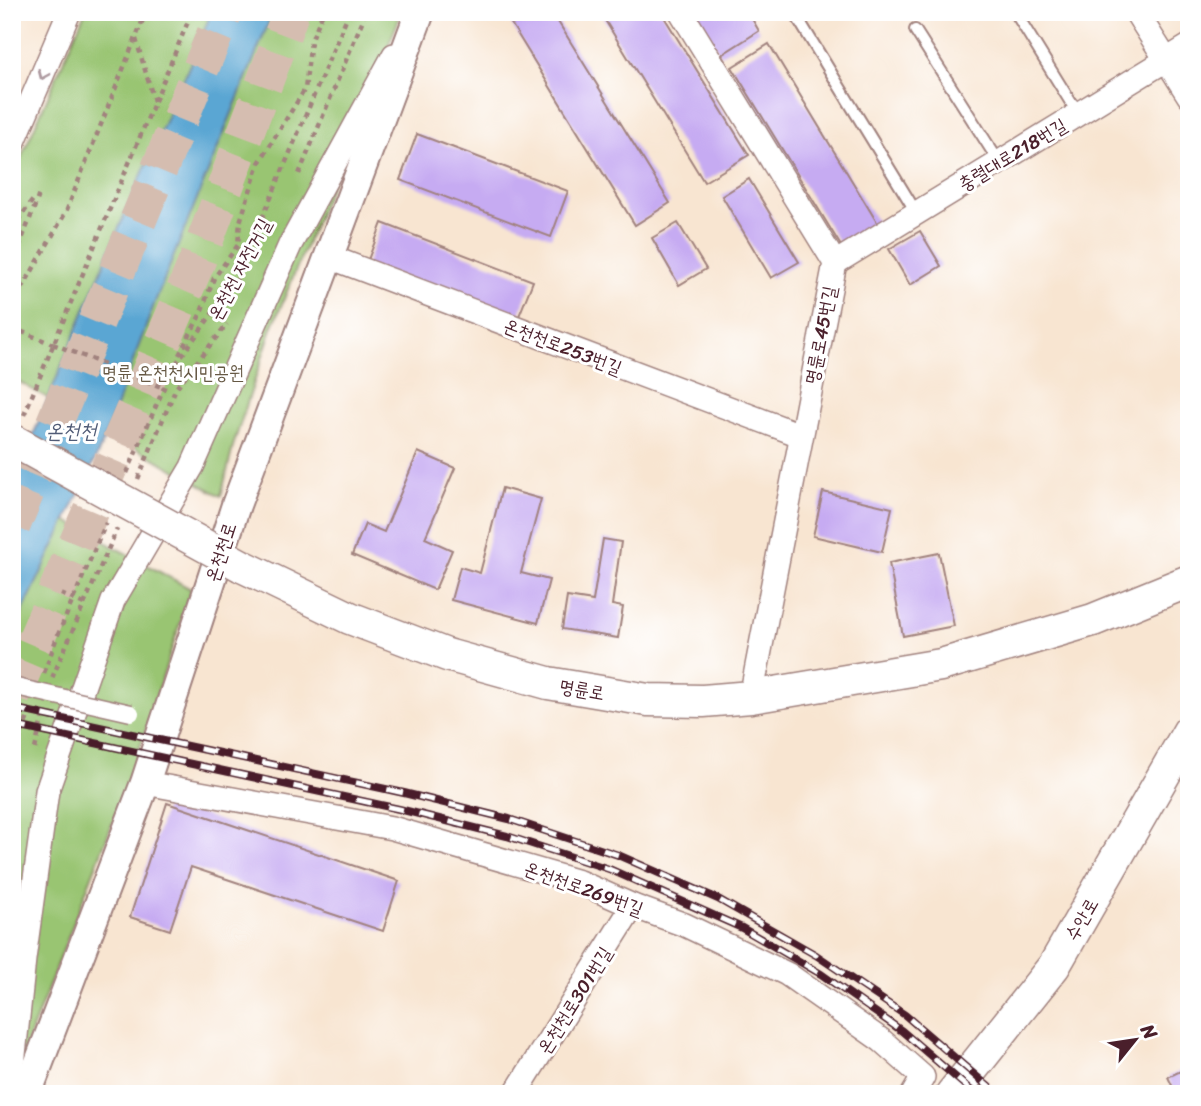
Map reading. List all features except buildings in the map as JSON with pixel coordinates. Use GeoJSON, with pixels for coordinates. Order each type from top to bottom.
{"type":"FeatureCollection","features":[{"type":"Feature","properties":{"kind":"main road","name":"명륜로"},"geometry":{"type":"LineString","coordinates":[[17,430],[242,566],[350,618],[447,655],[548,683],[648,700],[703,701],[751,697],[953,662],[1093,620],[1189,581]]}},
{"type":"Feature","properties":{"kind":"main road","name":"수안로"},"geometry":{"type":"LineString","coordinates":[[952,1094],[1054,966],[1189,732]]}},
{"type":"Feature","properties":{"kind":"street"},"geometry":{"type":"LineString","coordinates":[[12,146],[69,12]]}},
{"type":"Feature","properties":{"kind":"street","name":"온천천로"},"geometry":{"type":"LineString","coordinates":[[27,1094],[145,783],[236,505],[419,12]]}},
{"type":"Feature","properties":{"kind":"street","name":"온천천로"},"geometry":{"type":"LineString","coordinates":[[12,1074],[47,791],[113,601],[192,467],[290,245],[419,12]]}},
{"type":"Feature","properties":{"kind":"street","name":"명륜로45번길"},"geometry":{"type":"LineString","coordinates":[[681,12],[835,263],[751,697]]}},
{"type":"Feature","properties":{"kind":"street"},"geometry":{"type":"LineString","coordinates":[[1136,12],[1189,96]]}},
{"type":"Feature","properties":{"kind":"street","name":"충렬대로218번길"},"geometry":{"type":"LineString","coordinates":[[835,263],[1189,46]]}},
{"type":"Feature","properties":{"kind":"street","name":"온천천로253번길"},"geometry":{"type":"LineString","coordinates":[[327,257],[800,435]]}},
{"type":"Feature","properties":{"kind":"street"},"geometry":{"type":"LineString","coordinates":[[12,686],[131,713]]}},
{"type":"Feature","properties":{"kind":"street","name":"온천천로269번길"},"geometry":{"type":"LineString","coordinates":[[145,783],[392,828],[579,882],[685,925],[787,974],[881,1040],[923,1077],[913,1094]]}},
{"type":"Feature","properties":{"kind":"street","name":"온천천로301번길"},"geometry":{"type":"LineString","coordinates":[[515,1094],[633,906]]}},
{"type":"Feature","properties":{"kind":"lane"},"geometry":{"type":"LineString","coordinates":[[794,12],[916,212]]}},
{"type":"Feature","properties":{"kind":"lane"},"geometry":{"type":"LineString","coordinates":[[1015,12],[1077,114]]}},
{"type":"Feature","properties":{"kind":"lane"},"geometry":{"type":"LineString","coordinates":[[915,30],[999,162]]}},
{"type":"Feature","properties":{"kind":"path"},"geometry":{"type":"LineString","coordinates":[[12,306],[66,212],[146,12]]}},
{"type":"Feature","properties":{"kind":"path"},"geometry":{"type":"LineString","coordinates":[[17,430],[192,12]]}},
{"type":"Feature","properties":{"kind":"path"},"geometry":{"type":"LineString","coordinates":[[127,475],[172,369],[200,315],[214,278],[238,245],[240,222],[259,163],[305,89],[311,41],[323,12]]}},
{"type":"Feature","properties":{"kind":"path"},"geometry":{"type":"LineString","coordinates":[[172,369],[236,281],[349,12]]}},
{"type":"Feature","properties":{"kind":"path"},"geometry":{"type":"LineString","coordinates":[[295,184],[366,12]]}},
{"type":"Feature","properties":{"kind":"path"},"geometry":{"type":"LineString","coordinates":[[136,38],[154,102]]}},
{"type":"Feature","properties":{"kind":"path"},"geometry":{"type":"LineString","coordinates":[[12,229],[35,197],[38,198],[12,265]]}},
{"type":"Feature","properties":{"kind":"path","name":"온천천 자전거길"},"geometry":{"type":"LineString","coordinates":[[137,480],[175,393],[233,314]]}},
{"type":"Feature","properties":{"kind":"path"},"geometry":{"type":"LineString","coordinates":[[12,328],[175,393]]}},
{"type":"Feature","properties":{"kind":"path"},"geometry":{"type":"LineString","coordinates":[[43,674],[111,512]]}},
{"type":"Feature","properties":{"kind":"path"},"geometry":{"type":"LineString","coordinates":[[61,594],[84,604],[121,518]]}},
{"type":"Feature","properties":{"kind":"path"},"geometry":{"type":"LineString","coordinates":[[12,761],[34,699]]}},
{"type":"Feature","properties":{"kind":"green space","name":"명륜 온천천시민공원"},"geometry":{"type":"Polygon","coordinates":[[[85,12],[402,12],[272,328],[234,443],[221,496],[12,378],[12,178],[85,12]]]}},
{"type":"Feature","properties":{"kind":"green space"},"geometry":{"type":"Polygon","coordinates":[[[12,491],[191,589],[129,781],[12,1081],[12,491]]]}},
{"type":"Feature","properties":{"kind":"water","name":"온천천"},"geometry":{"type":"Polygon","coordinates":[[[211,12],[273,12],[155,302],[101,447],[12,634],[12,486],[211,12]]]}},
{"type":"Feature","properties":{"kind":"tunnel"},"geometry":{"type":"LineString","coordinates":[[12,526],[224,12]]}},
{"type":"Feature","properties":{"kind":"tunnel"},"geometry":{"type":"LineString","coordinates":[[12,696],[198,259],[291,12]]}},
{"type":"Feature","properties":{"kind":"railway"},"geometry":{"type":"LineString","coordinates":[[12,708],[404,793],[509,819],[618,855],[718,899],[816,955],[905,1015],[997,1094]]}},
{"type":"Feature","properties":{"kind":"railway"},"geometry":{"type":"LineString","coordinates":[[12,725],[399,809],[507,836],[609,869],[742,928],[821,974],[902,1031],[975,1094]]}}]}
